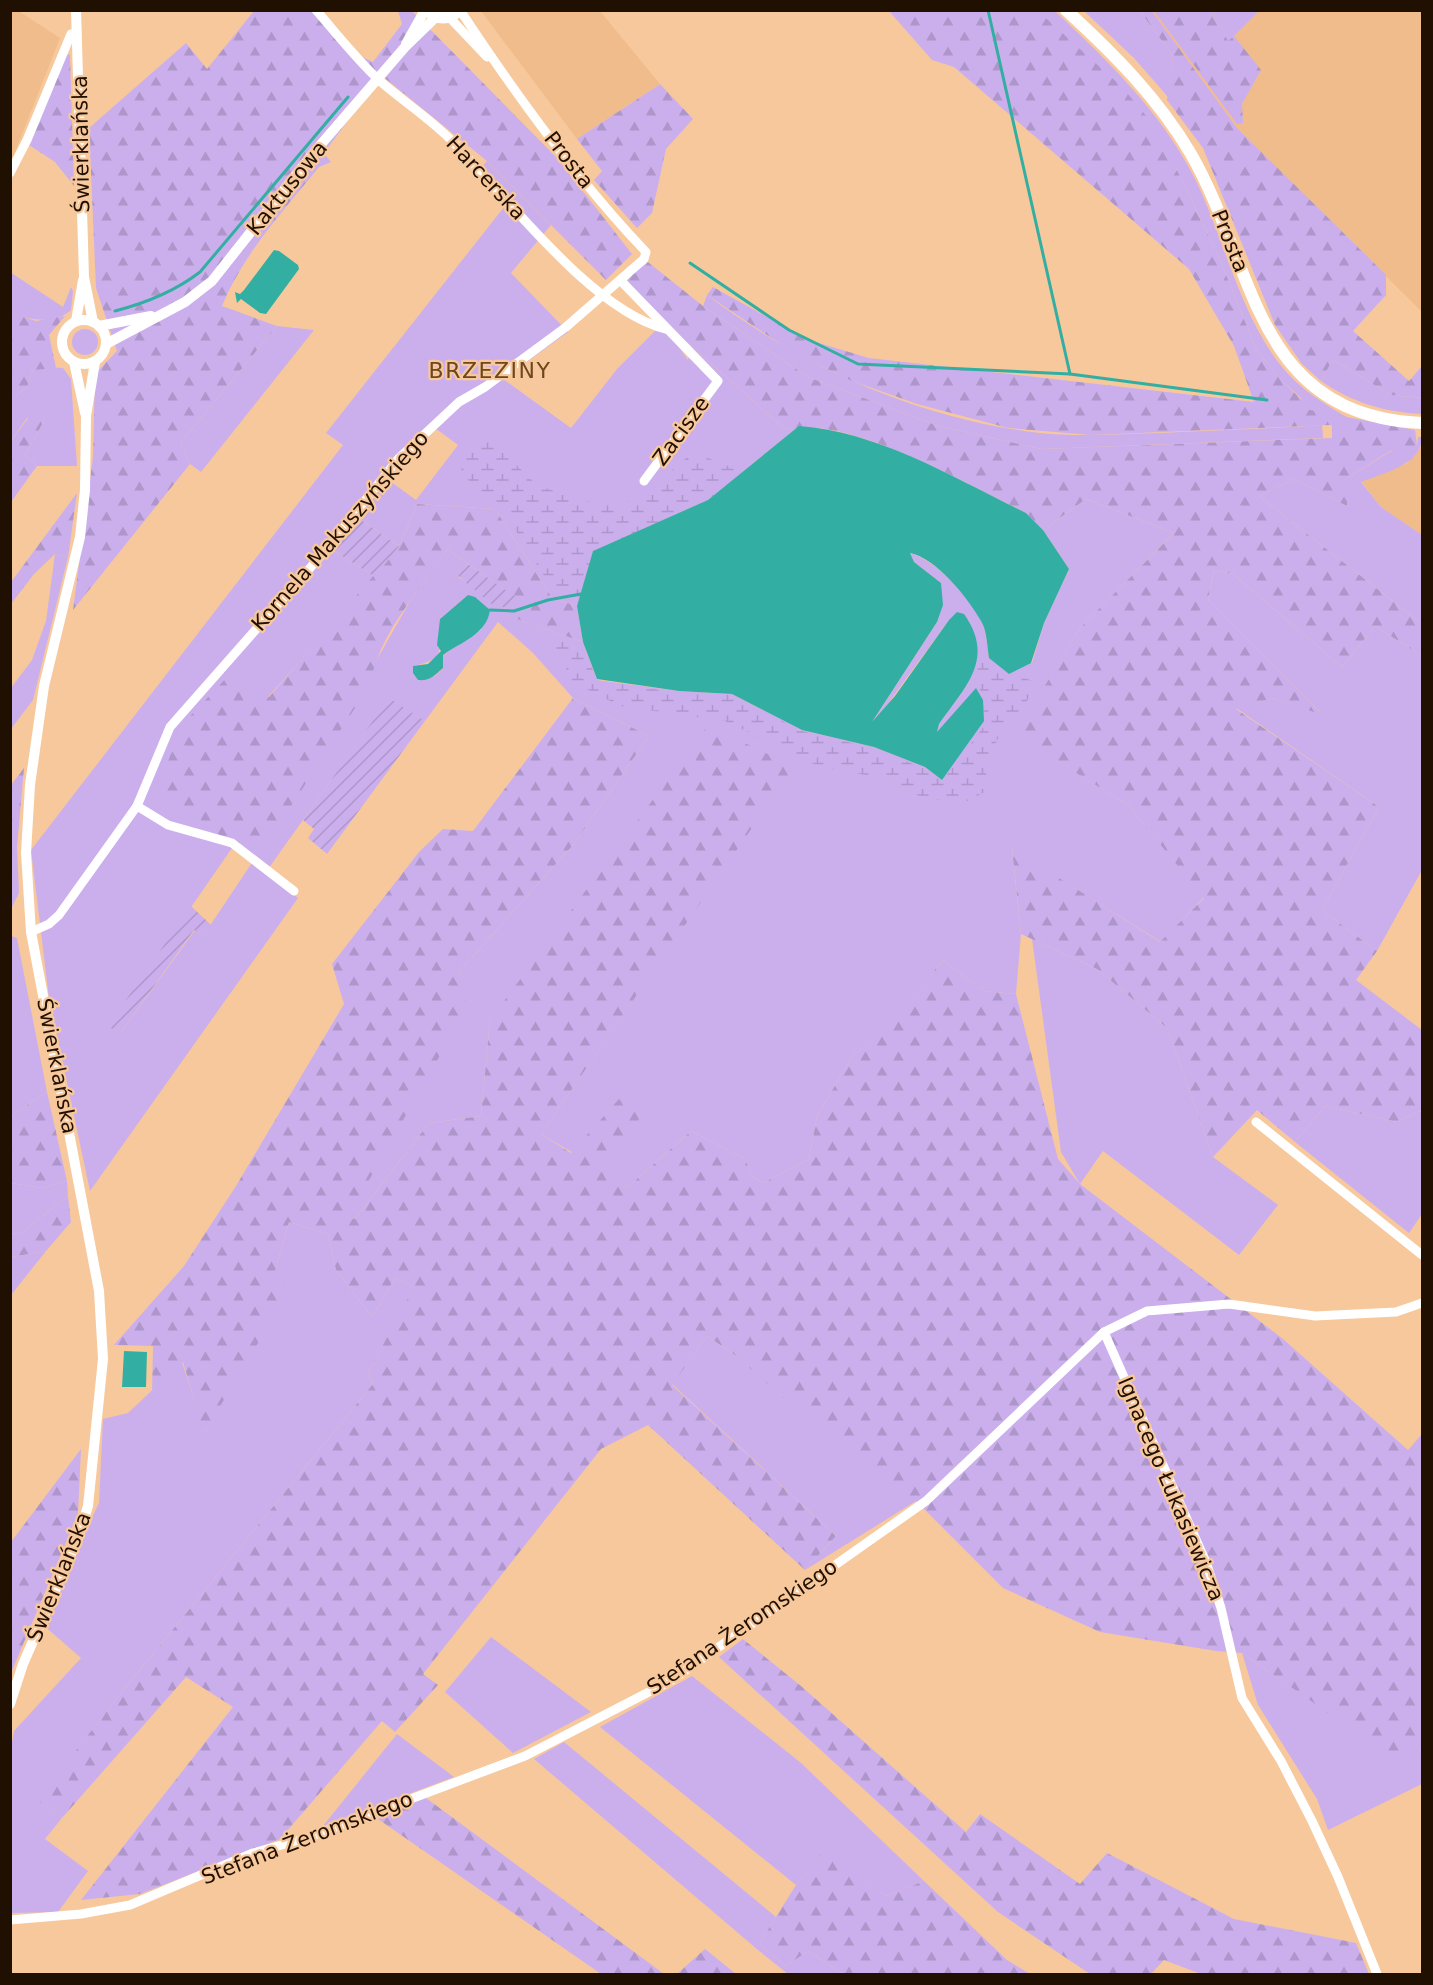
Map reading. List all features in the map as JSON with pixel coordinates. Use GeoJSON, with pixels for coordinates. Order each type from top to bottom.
{"type":"FeatureCollection","features":[{"type":"Feature","properties":{"kind":"main road","name":"Prosta"},"geometry":{"type":"LineString","coordinates":[[1066,10],[1132,75],[1174,128],[1206,183],[1264,325],[1289,362],[1321,391],[1350,408],[1385,418],[1422,423]]}},
{"type":"Feature","properties":{"kind":"street","name":"Świerklańska"},"geometry":{"type":"LineString","coordinates":[[76,10],[84,277],[76,321]]}},
{"type":"Feature","properties":{"kind":"street","name":"Harcerska"},"geometry":{"type":"LineString","coordinates":[[316,10],[380,80],[448,137],[554,251],[604,297],[636,317],[666,329]]}},
{"type":"Feature","properties":{"kind":"street","name":"Kaktusowa"},"geometry":{"type":"LineString","coordinates":[[106,344],[185,302],[212,281],[290,182],[380,80],[405,48],[443,13]]}},
{"type":"Feature","properties":{"kind":"street","name":"Prosta"},"geometry":{"type":"LineString","coordinates":[[443,13],[495,64],[607,208],[646,252]]}},
{"type":"Feature","properties":{"kind":"street"},"geometry":{"type":"LineString","coordinates":[[10,173],[27,140],[71,34],[77,32]]}},
{"type":"Feature","properties":{"kind":"street","name":"Kornela Makuszyńskiego"},"geometry":{"type":"LineString","coordinates":[[31,932],[49,924],[59,915],[137,806],[170,727],[325,550],[410,446],[459,402],[485,387],[604,297],[640,264],[646,252]]}},
{"type":"Feature","properties":{"kind":"street","name":"Świerklańska"},"geometry":{"type":"LineString","coordinates":[[84,277],[96,324]]}},
{"type":"Feature","properties":{"kind":"street","name":"Harcerska"},"geometry":{"type":"LineString","coordinates":[[621,282],[718,381]]}},
{"type":"Feature","properties":{"kind":"street","name":"Kaktusowa"},"geometry":{"type":"LineString","coordinates":[[96,324],[157,315]]}},
{"type":"Feature","properties":{"kind":"street"},"geometry":{"type":"LineString","coordinates":[[76,321],[96,324],[106,344],[101,356],[95,362],[84,364],[74,362],[66,356],[61,344],[65,330],[76,321]]}},
{"type":"Feature","properties":{"kind":"street","name":"Świerklańska"},"geometry":{"type":"LineString","coordinates":[[74,362],[86,416]]}},
{"type":"Feature","properties":{"kind":"street","name":"Świerklańska"},"geometry":{"type":"LineString","coordinates":[[10,1704],[23,1664],[78,1538],[88,1506],[103,1350],[95,1268],[31,932],[26,862],[28,808],[46,676],[70,588],[80,537],[85,490],[86,416],[95,362]]}},
{"type":"Feature","properties":{"kind":"street","name":"Zacisze"},"geometry":{"type":"LineString","coordinates":[[644,481],[718,381]]}},
{"type":"Feature","properties":{"kind":"street"},"geometry":{"type":"LineString","coordinates":[[137,806],[164,823],[232,843],[294,891]]}},
{"type":"Feature","properties":{"kind":"street"},"geometry":{"type":"LineString","coordinates":[[1256,1122],[1422,1255]]}},
{"type":"Feature","properties":{"kind":"street","name":"Stefana Żeromskiego"},"geometry":{"type":"LineString","coordinates":[[10,1920],[81,1914],[130,1905],[198,1879],[253,1853],[307,1838],[525,1756],[672,1680],[926,1501],[1104,1332],[1147,1311],[1228,1304],[1315,1316],[1396,1312],[1422,1303]]}},
{"type":"Feature","properties":{"kind":"street","name":"Ignacego Łukasiewicza"},"geometry":{"type":"LineString","coordinates":[[1104,1332],[1206,1562],[1221,1608],[1242,1698],[1281,1761],[1312,1821],[1338,1877],[1377,1974]]}},
{"type":"Feature","properties":{"kind":"shaded area"},"geometry":{"type":"Polygon","coordinates":[[[17,10],[60,38],[13,157],[11,155],[10,11],[17,10]]]}},
{"type":"Feature","properties":{"kind":"shaded area"},"geometry":{"type":"Polygon","coordinates":[[[481,11],[600,11],[660,84],[577,139],[481,11]]]}},
{"type":"Feature","properties":{"kind":"shaded area"},"geometry":{"type":"Polygon","coordinates":[[[1152,11],[1422,11],[1422,312],[1237,128],[1152,11]]]}},
{"type":"Feature","properties":{"kind":"shaded area"},"geometry":{"type":"Polygon","coordinates":[[[1422,446],[1422,535],[1381,507],[1361,481],[1406,464],[1422,446]]]}},
{"type":"Feature","properties":{"kind":"green space"},"geometry":{"type":"Polygon","coordinates":[[[254,11],[314,11],[351,52],[373,62],[402,24],[398,11],[412,11],[557,158],[632,254],[606,280],[487,161],[381,75],[324,153],[331,162],[319,167],[265,233],[241,268],[222,306],[277,326],[181,442],[190,464],[73,610],[93,457],[95,374],[117,351],[96,288],[89,128],[186,43],[207,69],[254,11]]]}},
{"type":"Feature","properties":{"kind":"green space"},"geometry":{"type":"Polygon","coordinates":[[[889,11],[1038,11],[1122,87],[1148,118],[1176,168],[1218,255],[1257,351],[1281,380],[1302,400],[1289,406],[1415,430],[1417,445],[1412,460],[1392,450],[1347,478],[1347,506],[1293,479],[1259,496],[1422,624],[1422,656],[1375,626],[1342,667],[1233,574],[1214,570],[1208,599],[1323,715],[1272,698],[1236,709],[1379,807],[1322,910],[1377,951],[1356,980],[1422,1030],[1422,1110],[1397,1122],[1325,1106],[1295,1142],[1257,1110],[1213,1157],[1167,1028],[1097,969],[1021,934],[1012,848],[1160,942],[1204,898],[1128,805],[1015,735],[1080,628],[1174,533],[1086,499],[1043,530],[1026,513],[942,471],[873,441],[810,427],[786,430],[664,322],[627,281],[644,259],[703,306],[808,377],[938,426],[1041,449],[1332,438],[1332,426],[1330,425],[1090,435],[1008,428],[917,404],[852,381],[794,353],[707,295],[713,287],[809,340],[869,358],[1254,402],[1234,346],[1189,269],[954,67],[932,60],[889,11]]]}},
{"type":"Feature","properties":{"kind":"green space"},"geometry":{"type":"Polygon","coordinates":[[[1038,11],[1055,11],[1130,86],[1164,128],[1192,173],[1204,198],[1247,309],[1260,335],[1276,359],[1300,386],[1350,419],[1288,406],[1302,399],[1281,380],[1257,351],[1218,255],[1176,168],[1038,11]]]}},
{"type":"Feature","properties":{"kind":"green space"},"geometry":{"type":"Polygon","coordinates":[[[1084,11],[1140,11],[1173,56],[1168,97],[1134,58],[1084,11]]]}},
{"type":"Feature","properties":{"kind":"green space"},"geometry":{"type":"Polygon","coordinates":[[[1140,11],[1152,11],[1237,128],[1386,275],[1386,295],[1353,331],[1409,381],[1422,366],[1422,398],[1390,395],[1333,359],[1321,381],[1302,364],[1275,325],[1203,148],[1167,100],[1173,56],[1140,11]]]}},
{"type":"Feature","properties":{"kind":"green space"},"geometry":{"type":"Polygon","coordinates":[[[1154,11],[1214,11],[1215,19],[1228,41],[1234,36],[1261,70],[1242,104],[1243,123],[1237,124],[1154,11]]]}},
{"type":"Feature","properties":{"kind":"green space"},"geometry":{"type":"Polygon","coordinates":[[[1214,11],[1259,11],[1228,42],[1215,19],[1214,11]]]}},
{"type":"Feature","properties":{"kind":"green space"},"geometry":{"type":"Polygon","coordinates":[[[67,54],[70,55],[74,186],[55,162],[29,145],[67,54]]]}},
{"type":"Feature","properties":{"kind":"green space"},"geometry":{"type":"Polygon","coordinates":[[[660,84],[693,119],[666,149],[652,213],[637,228],[594,180],[602,171],[577,139],[660,84]]]}},
{"type":"Feature","properties":{"kind":"green space"},"geometry":{"type":"Polygon","coordinates":[[[487,161],[551,225],[511,273],[568,332],[503,379],[571,428],[617,369],[660,326],[666,329],[688,360],[691,346],[786,430],[799,426],[708,500],[593,551],[577,606],[552,598],[495,509],[417,504],[399,546],[357,517],[331,549],[375,577],[268,697],[232,848],[109,1026],[120,1034],[195,930],[203,936],[316,767],[410,601],[447,549],[468,564],[458,577],[501,605],[506,610],[504,614],[583,642],[597,680],[679,691],[732,694],[802,730],[874,747],[925,767],[942,780],[976,689],[936,734],[939,724],[972,675],[976,650],[968,620],[949,620],[874,723],[872,722],[937,622],[941,583],[914,562],[909,553],[919,556],[941,571],[970,602],[984,626],[989,658],[1032,663],[1044,623],[1069,569],[1043,530],[1086,499],[1174,533],[1080,628],[1016,735],[1128,805],[1204,897],[1161,942],[1012,849],[1021,934],[1016,994],[984,991],[942,960],[895,1025],[853,1055],[817,1116],[809,1159],[763,1183],[753,1177],[745,1159],[691,1131],[628,1187],[541,1134],[793,767],[490,1020],[481,1116],[429,1123],[355,1219],[348,1217],[458,973],[573,845],[649,736],[573,698],[533,653],[498,622],[425,721],[389,699],[266,872],[298,898],[90,1191],[49,998],[31,850],[343,445],[326,433],[508,202],[480,169],[487,161]],[[435,428],[413,446],[387,479],[416,500],[458,445],[435,428]],[[468,595],[440,619],[441,645],[436,656],[413,666],[435,676],[443,668],[443,655],[482,629],[468,595]]]}},
{"type":"Feature","properties":{"kind":"green space"},"geometry":{"type":"Polygon","coordinates":[[[10,272],[63,307],[71,287],[73,291],[71,310],[57,318],[42,320],[11,313],[10,272]]]}},
{"type":"Feature","properties":{"kind":"green space"},"geometry":{"type":"Polygon","coordinates":[[[707,295],[744,321],[823,367],[864,386],[950,416],[1040,433],[1084,435],[1322,425],[1323,438],[1041,449],[938,426],[808,377],[703,306],[707,295]]]}},
{"type":"Feature","properties":{"kind":"green space"},"geometry":{"type":"Polygon","coordinates":[[[11,313],[36,321],[65,316],[49,335],[56,368],[33,370],[27,387],[11,400],[11,313]]]}},
{"type":"Feature","properties":{"kind":"green space"},"geometry":{"type":"Polygon","coordinates":[[[277,326],[314,330],[201,472],[190,464],[181,442],[277,326]]]}},
{"type":"Feature","properties":{"kind":"green space"},"geometry":{"type":"Polygon","coordinates":[[[85,329],[94,333],[98,342],[94,351],[85,355],[76,351],[72,342],[76,333],[85,329]]]}},
{"type":"Feature","properties":{"kind":"green space"},"geometry":{"type":"Polygon","coordinates":[[[1333,359],[1390,395],[1422,398],[1422,414],[1369,405],[1333,389],[1321,381],[1333,359]]]}},
{"type":"Feature","properties":{"kind":"green space"},"geometry":{"type":"Polygon","coordinates":[[[46,367],[63,368],[71,379],[77,466],[37,466],[25,455],[45,419],[27,418],[11,441],[11,400],[27,387],[33,370],[46,367]]]}},
{"type":"Feature","properties":{"kind":"green space"},"geometry":{"type":"Polygon","coordinates":[[[35,409],[45,419],[25,455],[37,466],[11,502],[11,441],[35,409]]]}},
{"type":"Feature","properties":{"kind":"green space"},"geometry":{"type":"Polygon","coordinates":[[[1418,437],[1422,437],[1416,455],[1400,467],[1361,482],[1381,507],[1422,535],[1422,624],[1259,496],[1293,479],[1347,506],[1347,478],[1393,450],[1417,446],[1418,437]]]}},
{"type":"Feature","properties":{"kind":"green space"},"geometry":{"type":"Polygon","coordinates":[[[491,440],[537,485],[582,501],[622,505],[652,487],[693,452],[743,472],[708,500],[593,551],[578,603],[575,603],[554,592],[508,518],[464,476],[457,459],[491,440]]]}},
{"type":"Feature","properties":{"kind":"green space"},"geometry":{"type":"Polygon","coordinates":[[[77,493],[68,557],[55,554],[34,574],[11,604],[11,582],[77,493]]]}},
{"type":"Feature","properties":{"kind":"green space"},"geometry":{"type":"Polygon","coordinates":[[[417,504],[495,509],[552,598],[577,606],[583,642],[503,614],[515,597],[447,549],[391,630],[375,666],[370,685],[254,863],[161,788],[177,730],[229,675],[269,697],[399,546],[417,504]]]}},
{"type":"Feature","properties":{"kind":"green space"},"geometry":{"type":"Polygon","coordinates":[[[357,517],[399,546],[375,577],[331,549],[357,517]]]}},
{"type":"Feature","properties":{"kind":"green space"},"geometry":{"type":"Polygon","coordinates":[[[55,554],[68,557],[33,700],[11,729],[11,688],[32,660],[46,621],[55,554]]]}},
{"type":"Feature","properties":{"kind":"green space"},"geometry":{"type":"Polygon","coordinates":[[[468,564],[516,597],[506,610],[501,605],[494,606],[458,576],[468,564]]]}},
{"type":"Feature","properties":{"kind":"green space"},"geometry":{"type":"Polygon","coordinates":[[[1214,570],[1233,574],[1342,667],[1375,626],[1422,656],[1422,870],[1377,951],[1322,910],[1379,807],[1236,708],[1272,698],[1322,714],[1208,599],[1214,570]]]}},
{"type":"Feature","properties":{"kind":"green space"},"geometry":{"type":"Polygon","coordinates":[[[551,640],[581,644],[598,681],[667,691],[731,695],[802,731],[873,748],[923,768],[942,781],[985,725],[981,691],[974,685],[982,650],[987,649],[989,663],[1037,683],[1023,708],[999,736],[987,762],[985,792],[963,803],[926,799],[880,778],[816,765],[725,721],[620,706],[573,682],[551,640]]]}},
{"type":"Feature","properties":{"kind":"green space"},"geometry":{"type":"Polygon","coordinates":[[[389,698],[425,721],[327,854],[308,838],[314,829],[303,820],[389,698]]]}},
{"type":"Feature","properties":{"kind":"green space"},"geometry":{"type":"Polygon","coordinates":[[[573,698],[649,736],[573,845],[458,973],[467,1008],[348,1217],[355,1219],[429,1123],[481,1116],[490,1020],[708,725],[794,767],[541,1134],[571,1153],[619,1099],[646,1108],[607,1170],[628,1187],[691,1131],[745,1159],[753,1177],[763,1183],[809,1159],[817,1116],[853,1055],[895,1024],[942,960],[984,991],[1016,994],[1058,1159],[1080,1184],[1283,1339],[1408,1450],[1422,1434],[1422,1751],[1393,1758],[1242,1653],[1216,1651],[1100,1632],[1003,1588],[916,1501],[902,1502],[735,1355],[707,1336],[672,1385],[836,1536],[805,1570],[648,1425],[601,1449],[423,1674],[438,1685],[395,1732],[382,1721],[280,1839],[140,1894],[81,1900],[233,1707],[186,1677],[62,1818],[37,1800],[121,1693],[373,1384],[368,1373],[414,1287],[395,1278],[372,1317],[336,1270],[328,1234],[289,1222],[275,1271],[288,1293],[204,1433],[183,1362],[152,1392],[153,1346],[114,1345],[184,1266],[236,1186],[344,1004],[332,964],[419,852],[443,829],[473,831],[573,698]]]}},
{"type":"Feature","properties":{"kind":"green space"},"geometry":{"type":"Polygon","coordinates":[[[24,768],[17,847],[19,893],[11,909],[11,785],[24,768]]]}},
{"type":"Feature","properties":{"kind":"green space"},"geometry":{"type":"Polygon","coordinates":[[[191,906],[211,925],[203,936],[194,930],[120,1034],[108,1026],[191,906]]]}},
{"type":"Feature","properties":{"kind":"green space"},"geometry":{"type":"Polygon","coordinates":[[[11,936],[17,938],[47,1092],[14,1114],[11,1121],[11,936]]]}},
{"type":"Feature","properties":{"kind":"green space"},"geometry":{"type":"Polygon","coordinates":[[[1032,939],[1097,969],[1167,1028],[1213,1157],[1278,1205],[1239,1255],[1103,1151],[1080,1184],[1061,1152],[1032,939]]]}},
{"type":"Feature","properties":{"kind":"green space"},"geometry":{"type":"Polygon","coordinates":[[[47,1092],[67,1181],[42,1188],[11,1183],[11,1121],[14,1114],[47,1092]]]}},
{"type":"Feature","properties":{"kind":"green space"},"geometry":{"type":"Polygon","coordinates":[[[1325,1106],[1397,1122],[1420,1111],[1422,1114],[1422,1214],[1409,1233],[1295,1142],[1325,1106]]]}},
{"type":"Feature","properties":{"kind":"green space"},"geometry":{"type":"Polygon","coordinates":[[[67,1181],[68,1196],[20,1234],[11,1233],[11,1183],[42,1188],[67,1181]]]}},
{"type":"Feature","properties":{"kind":"green space"},"geometry":{"type":"Polygon","coordinates":[[[68,1196],[71,1222],[46,1251],[11,1257],[11,1233],[20,1234],[68,1196]]]}},
{"type":"Feature","properties":{"kind":"green space"},"geometry":{"type":"Polygon","coordinates":[[[289,1222],[328,1234],[336,1270],[372,1317],[395,1278],[415,1287],[368,1373],[373,1384],[121,1693],[38,1800],[62,1818],[45,1839],[88,1871],[58,1912],[11,1913],[11,1748],[14,1731],[81,1658],[41,1623],[99,1503],[103,1419],[128,1413],[182,1362],[205,1432],[275,1271],[289,1222]]]}},
{"type":"Feature","properties":{"kind":"green space"},"geometry":{"type":"Polygon","coordinates":[[[46,1251],[11,1295],[11,1257],[46,1251]]]}},
{"type":"Feature","properties":{"kind":"green space"},"geometry":{"type":"Polygon","coordinates":[[[707,1336],[735,1355],[916,1501],[805,1570],[836,1536],[672,1384],[707,1336]]]}},
{"type":"Feature","properties":{"kind":"green space"},"geometry":{"type":"Polygon","coordinates":[[[81,1449],[78,1514],[11,1673],[11,1542],[81,1449]]]}},
{"type":"Feature","properties":{"kind":"green space"},"geometry":{"type":"Polygon","coordinates":[[[491,1637],[591,1712],[513,1753],[445,1692],[491,1637]]]}},
{"type":"Feature","properties":{"kind":"green space"},"geometry":{"type":"Polygon","coordinates":[[[743,1639],[801,1686],[966,1832],[980,1814],[1080,1884],[1107,1853],[1234,1919],[1356,1943],[1369,1974],[1201,1974],[1164,1960],[1151,1974],[1090,1974],[998,1912],[719,1657],[743,1639]]]}},
{"type":"Feature","properties":{"kind":"green space"},"geometry":{"type":"Polygon","coordinates":[[[1242,1653],[1393,1757],[1422,1751],[1422,1784],[1328,1830],[1317,1799],[1258,1705],[1242,1653]]]}},
{"type":"Feature","properties":{"kind":"green space"},"geometry":{"type":"Polygon","coordinates":[[[692,1676],[801,1763],[924,1881],[886,1896],[827,1848],[796,1885],[600,1727],[692,1676]]]}},
{"type":"Feature","properties":{"kind":"green space"},"geometry":{"type":"Polygon","coordinates":[[[397,1734],[454,1777],[323,1826],[397,1734]]]}},
{"type":"Feature","properties":{"kind":"green space"},"geometry":{"type":"Polygon","coordinates":[[[564,1742],[776,1917],[759,1944],[786,1966],[808,1951],[843,1974],[788,1974],[758,1950],[534,1759],[564,1742]]]}},
{"type":"Feature","properties":{"kind":"green space"},"geometry":{"type":"Polygon","coordinates":[[[422,1795],[664,1974],[601,1974],[378,1819],[422,1795]]]}},
{"type":"Feature","properties":{"kind":"green space"},"geometry":{"type":"Polygon","coordinates":[[[827,1847],[886,1896],[924,1881],[1007,1960],[1030,1974],[843,1974],[808,1951],[786,1966],[759,1944],[796,1885],[827,1847]]]}},
{"type":"Feature","properties":{"kind":"green space"},"geometry":{"type":"Polygon","coordinates":[[[705,1949],[736,1974],[677,1974],[705,1949]]]}},
{"type":"Feature","properties":{"kind":"water"},"geometry":{"type":"Polygon","coordinates":[[[274,250],[279,251],[298,265],[299,269],[266,314],[260,313],[241,299],[237,303],[235,292],[240,294],[244,290],[274,250]]]}},
{"type":"Feature","properties":{"kind":"water"},"geometry":{"type":"Polygon","coordinates":[[[799,426],[859,437],[887,447],[944,472],[1026,513],[1043,530],[1069,569],[1044,623],[1031,663],[1009,674],[989,658],[983,625],[960,591],[930,562],[910,553],[914,562],[941,583],[943,605],[937,622],[872,722],[895,696],[949,620],[957,612],[964,614],[973,630],[977,645],[977,659],[967,685],[939,724],[937,732],[976,688],[983,700],[984,721],[942,780],[925,767],[874,747],[802,730],[732,694],[679,691],[597,679],[583,642],[577,606],[593,551],[708,500],[799,426]]]}},
{"type":"Feature","properties":{"kind":"water"},"geometry":{"type":"Polygon","coordinates":[[[468,595],[475,597],[490,610],[484,625],[472,637],[443,655],[443,668],[437,673],[429,679],[418,680],[413,673],[413,666],[428,664],[441,651],[437,645],[440,619],[468,595]]]}},
{"type":"Feature","properties":{"kind":"water"},"geometry":{"type":"Polygon","coordinates":[[[124,1351],[147,1352],[146,1387],[122,1387],[124,1351]]]}},
{"type":"Feature","properties":{"kind":"waterway"},"geometry":{"type":"LineString","coordinates":[[988,10],[1070,374]]}},
{"type":"Feature","properties":{"kind":"waterway"},"geometry":{"type":"LineString","coordinates":[[115,311],[159,296],[200,272],[348,97]]}},
{"type":"Feature","properties":{"kind":"waterway"},"geometry":{"type":"LineString","coordinates":[[690,263],[789,330],[858,364],[1070,374],[1267,400]]}},
{"type":"Feature","properties":{"kind":"waterway"},"geometry":{"type":"LineString","coordinates":[[490,610],[514,611],[548,600],[581,594]]}},
{"type":"Feature","properties":{"kind":"district","name":"BRZEZINY"},"geometry":{"type":"Point","coordinates":[490,370]}}]}
